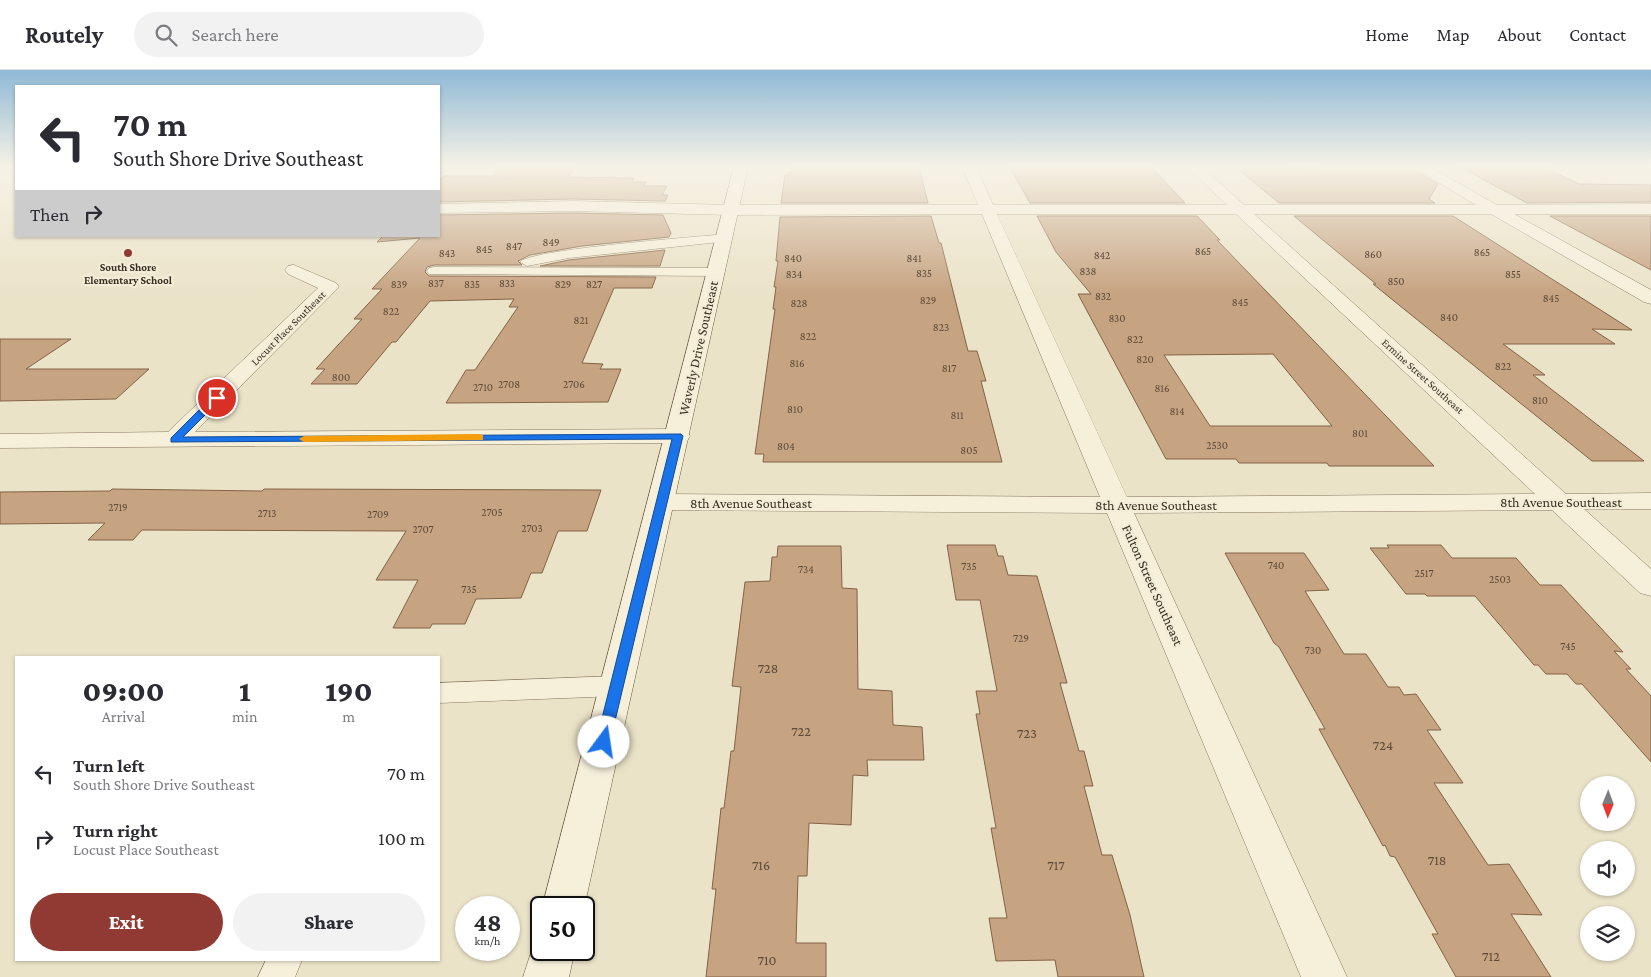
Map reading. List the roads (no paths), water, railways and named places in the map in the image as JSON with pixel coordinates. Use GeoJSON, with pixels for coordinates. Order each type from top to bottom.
{"type":"FeatureCollection","features":[{"type":"Feature","properties":{"kind":"street"},"geometry":{"type":"LineString","coordinates":[[440,210],[462,209]]}},
{"type":"Feature","properties":{"kind":"street"},"geometry":{"type":"LineString","coordinates":[[704,209],[1600,209]]}},
{"type":"Feature","properties":{"kind":"street","name":"Waverly Drive Southeast"},"geometry":{"type":"LineString","coordinates":[[566,896],[731,210]]}},
{"type":"Feature","properties":{"kind":"street","name":"Fulton Street Southeast"},"geometry":{"type":"LineString","coordinates":[[988,210],[1119,505],[1324,977]]}},
{"type":"Feature","properties":{"kind":"street","name":"Ermine Street Southeast"},"geometry":{"type":"LineString","coordinates":[[1240,210],[1651,586]]}},
{"type":"Feature","properties":{"kind":"street"},"geometry":{"type":"LineString","coordinates":[[1495,210],[1651,298]]}},
{"type":"Feature","properties":{"kind":"street","name":"Locust Place Southeast"},"geometry":{"type":"LineString","coordinates":[[174,440],[330,287],[294,270]]}},
{"type":"Feature","properties":{"kind":"street"},"geometry":{"type":"LineString","coordinates":[[0,441],[678,436]]}},
{"type":"Feature","properties":{"kind":"street","name":"8th Avenue Southeast"},"geometry":{"type":"LineString","coordinates":[[662,502],[1119,505],[1651,501]]}},
{"type":"Feature","properties":{"kind":"street"},"geometry":{"type":"LineString","coordinates":[[546,977],[550,961]]}},
{"type":"Feature","properties":{"kind":"lane"},"geometry":{"type":"LineString","coordinates":[[520,271],[528,260],[617,248],[725,238]]}},
{"type":"Feature","properties":{"kind":"lane"},"geometry":{"type":"LineString","coordinates":[[434,272],[716,272]]}},
{"type":"Feature","properties":{"kind":"lane"},"geometry":{"type":"LineString","coordinates":[[440,693],[617,686]]}},
{"type":"Feature","properties":{"kind":"lane"},"geometry":{"type":"LineString","coordinates":[[276,977],[284,961]]}},
{"type":"Feature","properties":{"kind":"place","name":"South Shore Elementary School"},"geometry":{"type":"Point","coordinates":[128,253]}}]}
